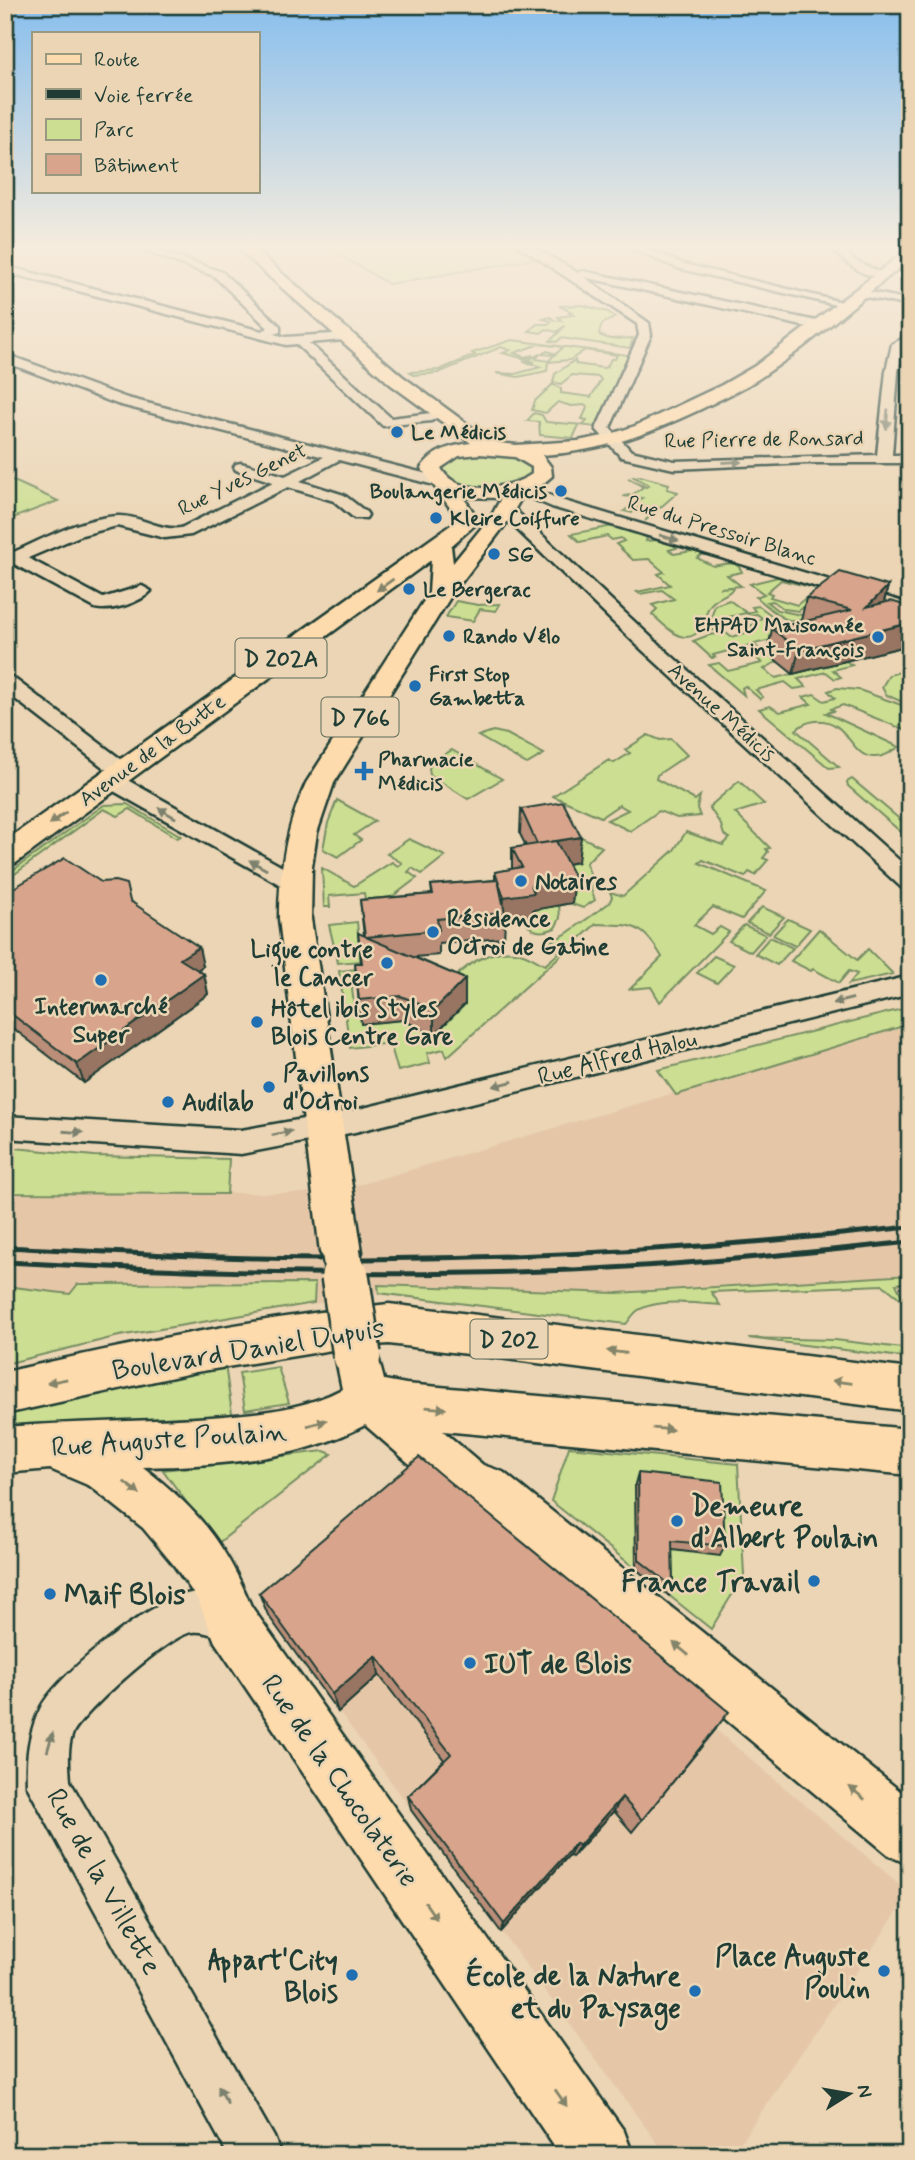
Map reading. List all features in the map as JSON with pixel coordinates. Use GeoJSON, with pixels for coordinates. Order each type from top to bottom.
{"type":"FeatureCollection","features":[{"type":"Feature","properties":{"kind":"main road"},"geometry":{"type":"LineString","coordinates":[[357,347],[470,435],[494,448]]}},
{"type":"Feature","properties":{"kind":"main road"},"geometry":{"type":"LineString","coordinates":[[456,452],[494,448],[516,451],[616,445],[728,389],[761,370],[789,347]]}},
{"type":"Feature","properties":{"kind":"main road"},"geometry":{"type":"LineString","coordinates":[[396,380],[457,440],[456,452],[439,476],[477,493],[509,503],[538,481],[543,471],[717,407],[776,374],[806,347]]}},
{"type":"Feature","properties":{"kind":"main road"},"geometry":{"type":"LineString","coordinates":[[516,451],[531,457],[540,464],[543,471]]}},
{"type":"Feature","properties":{"kind":"main road","name":"Avenue de la Butte"},"geometry":{"type":"LineString","coordinates":[[5,856],[440,545],[466,523],[466,516],[439,476]]}},
{"type":"Feature","properties":{"kind":"main road","name":"D 766"},"geometry":{"type":"LineString","coordinates":[[369,1399],[362,1383],[357,1354],[295,919],[297,851],[306,813],[320,783],[441,593],[509,503]]}},
{"type":"Feature","properties":{"kind":"main road"},"geometry":{"type":"LineString","coordinates":[[440,545],[443,570],[441,593]]}},
{"type":"Feature","properties":{"kind":"main road","name":"Boulevard Daniel Dupuis"},"geometry":{"type":"LineString","coordinates":[[5,1393],[277,1338],[389,1324],[910,1390]]}},
{"type":"Feature","properties":{"kind":"main road"},"geometry":{"type":"LineString","coordinates":[[369,1399],[406,1406],[910,1452]]}},
{"type":"Feature","properties":{"kind":"main road"},"geometry":{"type":"LineString","coordinates":[[369,1399],[473,1487],[486,1489],[910,1836]]}},
{"type":"Feature","properties":{"kind":"main road","name":"Rue Auguste Poulain"},"geometry":{"type":"LineString","coordinates":[[27,1448],[163,1444],[287,1432],[327,1421],[369,1399]]}},
{"type":"Feature","properties":{"kind":"main road","name":"Rue de la Chocolaterie"},"geometry":{"type":"LineString","coordinates":[[27,1448],[107,1469],[160,1511],[191,1546],[217,1584],[233,1624],[600,2155]]}},
{"type":"Feature","properties":{"kind":"street"},"geometry":{"type":"LineString","coordinates":[[306,347],[388,423],[431,416]]}},
{"type":"Feature","properties":{"kind":"street"},"geometry":{"type":"LineString","coordinates":[[616,445],[603,429],[640,347]]}},
{"type":"Feature","properties":{"kind":"street"},"geometry":{"type":"LineString","coordinates":[[884,459],[892,371],[897,347]]}},
{"type":"Feature","properties":{"kind":"street"},"geometry":{"type":"LineString","coordinates":[[5,358],[122,401],[369,464],[439,476]]}},
{"type":"Feature","properties":{"kind":"street"},"geometry":{"type":"LineString","coordinates":[[15,377],[39,371]]}},
{"type":"Feature","properties":{"kind":"street","name":"Rue Pierre de Ronsard"},"geometry":{"type":"LineString","coordinates":[[616,445],[664,463],[683,465],[910,459]]}},
{"type":"Feature","properties":{"kind":"street","name":"Rue Yves Genet"},"geometry":{"type":"LineString","coordinates":[[10,560],[102,524],[130,522],[155,533],[170,535],[185,531],[337,456]]}},
{"type":"Feature","properties":{"kind":"street"},"geometry":{"type":"LineString","coordinates":[[241,467],[339,498],[360,515]]}},
{"type":"Feature","properties":{"kind":"street","name":"Avenue Médicis"},"geometry":{"type":"LineString","coordinates":[[509,503],[536,540],[910,883]]}},
{"type":"Feature","properties":{"kind":"street","name":"Rue du Pressoir Blanc"},"geometry":{"type":"LineString","coordinates":[[509,503],[558,504],[910,610]]}},
{"type":"Feature","properties":{"kind":"street"},"geometry":{"type":"LineString","coordinates":[[10,560],[101,604],[124,599],[142,591]]}},
{"type":"Feature","properties":{"kind":"street"},"geometry":{"type":"LineString","coordinates":[[5,681],[117,775],[294,883]]}},
{"type":"Feature","properties":{"kind":"street","name":"Rue Alfred Halou"},"geometry":{"type":"LineString","coordinates":[[5,1127],[242,1142],[355,1121],[910,985]]}},
{"type":"Feature","properties":{"kind":"street","name":"Rue de la Villette"},"geometry":{"type":"LineString","coordinates":[[233,1624],[211,1613],[187,1613],[166,1622],[80,1690],[57,1720],[46,1751],[49,1786],[256,2155]]}},
{"type":"Feature","properties":{"kind":"shaded area"},"geometry":{"type":"Polygon","coordinates":[[[910,1027],[910,1275],[593,1293],[571,1318],[379,1293],[75,1345],[71,1294],[5,1286],[5,1193],[302,1193],[362,1184],[880,1033],[910,1027]]]}},
{"type":"Feature","properties":{"kind":"shaded area"},"geometry":{"type":"Polygon","coordinates":[[[421,1482],[910,1893],[732,2155],[666,2155],[268,1615],[421,1482]]]}},
{"type":"Feature","properties":{"kind":"green space"},"geometry":{"type":"Polygon","coordinates":[[[491,347],[531,347],[514,353],[524,357],[533,355],[525,359],[503,353],[510,350],[501,347],[438,373],[413,375],[410,372],[439,370],[475,355],[472,353],[491,347]]]}},
{"type":"Feature","properties":{"kind":"green space"},"geometry":{"type":"Polygon","coordinates":[[[563,347],[628,355],[596,427],[579,425],[573,438],[540,435],[539,422],[527,421],[534,413],[542,415],[546,422],[584,425],[587,420],[582,419],[586,405],[571,406],[558,402],[546,413],[532,410],[535,401],[553,384],[561,389],[561,393],[591,397],[601,380],[599,377],[572,375],[561,384],[553,382],[555,374],[575,360],[576,364],[607,367],[617,355],[585,350],[570,360],[548,362],[547,371],[518,377],[496,373],[515,374],[541,367],[523,361],[535,362],[528,360],[540,354],[536,359],[549,361],[554,355],[542,354],[547,351],[556,354],[563,347]]]}},
{"type":"Feature","properties":{"kind":"green space"},"geometry":{"type":"Polygon","coordinates":[[[476,452],[517,457],[532,467],[532,473],[517,484],[483,489],[453,482],[442,469],[448,461],[456,457],[476,452]]]}},
{"type":"Feature","properties":{"kind":"green space"},"geometry":{"type":"Polygon","coordinates":[[[640,476],[669,484],[667,489],[678,492],[645,521],[656,509],[642,505],[632,513],[624,511],[642,498],[623,496],[632,495],[643,487],[628,478],[646,487],[649,485],[634,477],[640,476]]]}},
{"type":"Feature","properties":{"kind":"green space"},"geometry":{"type":"Polygon","coordinates":[[[5,477],[58,501],[5,521],[5,477]]]}},
{"type":"Feature","properties":{"kind":"green space"},"geometry":{"type":"Polygon","coordinates":[[[613,526],[647,537],[646,541],[656,540],[680,547],[669,550],[674,554],[692,551],[703,554],[697,558],[713,566],[730,563],[737,565],[742,572],[727,575],[741,586],[720,588],[734,587],[712,603],[696,634],[683,637],[676,634],[652,614],[657,609],[652,605],[674,599],[662,590],[640,594],[637,592],[670,585],[658,574],[664,572],[649,559],[633,560],[616,544],[624,541],[621,538],[612,540],[607,536],[580,542],[571,534],[613,526]]]}},
{"type":"Feature","properties":{"kind":"green space"},"geometry":{"type":"Polygon","coordinates":[[[778,577],[815,588],[781,580],[767,592],[772,594],[770,597],[797,605],[803,600],[809,602],[799,611],[784,609],[773,601],[767,602],[777,610],[806,616],[800,620],[793,621],[774,612],[756,597],[764,594],[750,584],[778,577]]]}},
{"type":"Feature","properties":{"kind":"green space"},"geometry":{"type":"Polygon","coordinates":[[[729,600],[747,613],[755,611],[752,607],[759,606],[783,624],[777,626],[788,635],[801,633],[754,644],[757,647],[750,645],[713,655],[715,657],[712,658],[693,641],[709,635],[726,633],[731,637],[753,631],[749,627],[762,618],[757,614],[746,613],[714,620],[721,629],[707,631],[715,605],[729,600]]]}},
{"type":"Feature","properties":{"kind":"green space"},"geometry":{"type":"Polygon","coordinates":[[[456,601],[478,605],[500,604],[496,611],[480,609],[473,621],[446,617],[456,601]]]}},
{"type":"Feature","properties":{"kind":"green space"},"geometry":{"type":"Polygon","coordinates":[[[821,637],[764,669],[776,678],[846,661],[852,665],[833,670],[841,677],[835,679],[826,672],[798,679],[806,687],[794,689],[785,682],[756,690],[763,697],[760,699],[745,686],[742,688],[744,695],[709,665],[719,663],[728,671],[762,663],[753,655],[755,653],[821,637]]]}},
{"type":"Feature","properties":{"kind":"green space"},"geometry":{"type":"Polygon","coordinates":[[[910,669],[910,705],[886,695],[882,687],[889,675],[910,669]]]}},
{"type":"Feature","properties":{"kind":"green space"},"geometry":{"type":"Polygon","coordinates":[[[837,688],[859,690],[910,708],[910,732],[843,705],[826,713],[899,747],[884,756],[873,757],[859,751],[835,725],[815,721],[796,730],[839,767],[829,768],[759,709],[770,706],[780,712],[811,704],[803,697],[814,694],[824,701],[835,698],[828,691],[837,688]]]}},
{"type":"Feature","properties":{"kind":"green space"},"geometry":{"type":"Polygon","coordinates":[[[493,731],[507,734],[544,754],[527,764],[478,736],[493,731]]]}},
{"type":"Feature","properties":{"kind":"green space"},"geometry":{"type":"Polygon","coordinates":[[[648,735],[660,740],[671,739],[687,755],[657,775],[656,779],[695,800],[700,796],[697,808],[700,816],[677,818],[659,811],[630,831],[607,820],[628,810],[619,805],[601,817],[553,796],[609,760],[614,763],[630,753],[625,750],[648,735]]]}},
{"type":"Feature","properties":{"kind":"green space"},"geometry":{"type":"Polygon","coordinates":[[[452,750],[502,779],[468,799],[430,775],[432,762],[452,750]]]}},
{"type":"Feature","properties":{"kind":"green space"},"geometry":{"type":"Polygon","coordinates":[[[852,779],[910,828],[910,840],[848,786],[847,782],[852,779]]]}},
{"type":"Feature","properties":{"kind":"green space"},"geometry":{"type":"Polygon","coordinates":[[[739,781],[764,804],[735,813],[770,848],[766,849],[768,852],[763,858],[768,860],[755,875],[749,872],[745,877],[703,860],[699,863],[766,891],[742,919],[713,907],[694,925],[711,934],[720,927],[729,932],[660,1002],[651,987],[630,989],[662,957],[655,946],[635,928],[596,924],[447,1057],[444,1049],[427,1053],[430,1063],[398,1071],[390,1043],[350,1048],[339,971],[356,969],[358,979],[352,989],[354,1005],[360,1011],[362,1024],[403,1020],[434,1035],[446,992],[454,979],[477,960],[506,951],[523,954],[545,965],[560,952],[546,944],[566,934],[609,903],[612,897],[610,892],[623,896],[674,850],[686,832],[723,845],[730,838],[724,835],[709,807],[739,781]]]}},
{"type":"Feature","properties":{"kind":"green space"},"geometry":{"type":"Polygon","coordinates":[[[337,800],[375,821],[354,835],[361,840],[338,857],[323,849],[328,823],[337,800]]]}},
{"type":"Feature","properties":{"kind":"green space"},"geometry":{"type":"Polygon","coordinates":[[[127,804],[181,836],[177,838],[130,809],[118,816],[104,809],[5,881],[5,876],[104,805],[127,804]]]}},
{"type":"Feature","properties":{"kind":"green space"},"geometry":{"type":"Polygon","coordinates":[[[561,827],[602,847],[586,863],[593,882],[591,890],[595,900],[583,908],[569,903],[572,902],[554,866],[561,827]]]}},
{"type":"Feature","properties":{"kind":"green space"},"geometry":{"type":"Polygon","coordinates":[[[409,839],[445,856],[422,874],[412,868],[408,872],[417,878],[384,903],[366,904],[364,893],[329,896],[330,907],[324,907],[322,868],[354,886],[392,862],[398,866],[402,863],[387,854],[409,839]]]}},
{"type":"Feature","properties":{"kind":"green space"},"geometry":{"type":"Polygon","coordinates":[[[559,905],[560,918],[555,928],[537,931],[524,919],[532,917],[529,910],[559,905]]]}},
{"type":"Feature","properties":{"kind":"green space"},"geometry":{"type":"Polygon","coordinates":[[[762,907],[784,917],[769,933],[747,923],[762,907]]]}},
{"type":"Feature","properties":{"kind":"green space"},"geometry":{"type":"Polygon","coordinates":[[[788,919],[810,929],[795,946],[773,935],[788,919]]]}},
{"type":"Feature","properties":{"kind":"green space"},"geometry":{"type":"Polygon","coordinates":[[[357,922],[361,961],[338,963],[329,925],[357,922]]]}},
{"type":"Feature","properties":{"kind":"green space"},"geometry":{"type":"Polygon","coordinates":[[[744,925],[766,935],[751,952],[729,941],[744,925]]]}},
{"type":"Feature","properties":{"kind":"green space"},"geometry":{"type":"Polygon","coordinates":[[[819,929],[857,960],[868,949],[893,974],[849,984],[857,974],[849,971],[839,983],[791,961],[819,929]]]}},
{"type":"Feature","properties":{"kind":"green space"},"geometry":{"type":"Polygon","coordinates":[[[770,937],[793,948],[777,965],[755,954],[770,937]]]}},
{"type":"Feature","properties":{"kind":"green space"},"geometry":{"type":"Polygon","coordinates":[[[714,956],[734,965],[717,983],[697,973],[714,956]]]}},
{"type":"Feature","properties":{"kind":"green space"},"geometry":{"type":"Polygon","coordinates":[[[910,1007],[910,1024],[676,1095],[658,1070],[910,1007]]]}},
{"type":"Feature","properties":{"kind":"green space"},"geometry":{"type":"Polygon","coordinates":[[[5,1147],[94,1156],[229,1159],[227,1194],[5,1193],[5,1147]]]}},
{"type":"Feature","properties":{"kind":"green space"},"geometry":{"type":"Polygon","coordinates":[[[910,1275],[910,1282],[896,1284],[905,1302],[883,1285],[711,1292],[720,1305],[677,1302],[655,1304],[637,1311],[626,1324],[379,1293],[378,1285],[617,1293],[910,1275]]]}},
{"type":"Feature","properties":{"kind":"green space"},"geometry":{"type":"Polygon","coordinates":[[[315,1283],[314,1303],[119,1336],[5,1364],[5,1286],[70,1294],[78,1284],[315,1283]]]}},
{"type":"Feature","properties":{"kind":"green space"},"geometry":{"type":"Polygon","coordinates":[[[748,1338],[835,1340],[910,1349],[910,1358],[748,1338]]]}},
{"type":"Feature","properties":{"kind":"green space"},"geometry":{"type":"Polygon","coordinates":[[[224,1358],[233,1420],[5,1431],[5,1408],[224,1358]]]}},
{"type":"Feature","properties":{"kind":"green space"},"geometry":{"type":"Polygon","coordinates":[[[278,1367],[289,1403],[245,1410],[239,1373],[278,1367]]]}},
{"type":"Feature","properties":{"kind":"green space"},"geometry":{"type":"Polygon","coordinates":[[[569,1447],[738,1464],[744,1575],[711,1629],[551,1501],[569,1447]]]}},
{"type":"Feature","properties":{"kind":"green space"},"geometry":{"type":"Polygon","coordinates":[[[324,1451],[332,1454],[217,1544],[163,1470],[324,1451]]]}},
{"type":"Feature","properties":{"kind":"building"},"geometry":{"type":"Polygon","coordinates":[[[840,572],[888,586],[867,607],[891,601],[910,607],[910,623],[799,650],[772,629],[852,610],[806,598],[840,572]]]}},
{"type":"Feature","properties":{"kind":"building"},"geometry":{"type":"Polygon","coordinates":[[[563,802],[581,837],[537,844],[521,809],[563,802]]]}},
{"type":"Feature","properties":{"kind":"building"},"geometry":{"type":"Polygon","coordinates":[[[556,841],[575,878],[531,885],[534,893],[504,897],[495,872],[522,867],[512,848],[556,841]]]}},
{"type":"Feature","properties":{"kind":"building","name":"Intermarché Super"},"geometry":{"type":"Polygon","coordinates":[[[65,858],[101,882],[115,881],[126,884],[130,901],[199,947],[180,959],[204,974],[77,1064],[5,1009],[5,893],[65,858]]]}},
{"type":"Feature","properties":{"kind":"building"},"geometry":{"type":"Polygon","coordinates":[[[498,880],[505,913],[437,919],[439,930],[366,937],[465,979],[434,1010],[401,996],[359,1000],[355,963],[362,963],[358,933],[365,936],[360,900],[433,894],[431,885],[498,880]]]}},
{"type":"Feature","properties":{"kind":"building","name":"IUT de Blois"},"geometry":{"type":"Polygon","coordinates":[[[419,1457],[729,1712],[642,1820],[622,1797],[579,1846],[576,1843],[504,1924],[408,1796],[451,1754],[376,1656],[332,1694],[259,1593],[419,1457]]]}},
{"type":"Feature","properties":{"kind":"building","name":"Demeure d’Albert Poulain"},"geometry":{"type":"Polygon","coordinates":[[[638,1473],[722,1482],[725,1546],[672,1541],[673,1587],[639,1560],[638,1473]]]}},
{"type":"Feature","properties":{"kind":"railway"},"geometry":{"type":"LineString","coordinates":[[5,1247],[230,1257],[434,1258],[638,1250],[910,1227]]}},
{"type":"Feature","properties":{"kind":"railway"},"geometry":{"type":"LineString","coordinates":[[5,1262],[288,1273],[430,1274],[614,1268],[910,1242]]}},
{"type":"Feature","properties":{"kind":"place","name":"Le Médicis"},"geometry":{"type":"Point","coordinates":[397,432]}},
{"type":"Feature","properties":{"kind":"place","name":"Boulangerie Médicis"},"geometry":{"type":"Point","coordinates":[561,491]}},
{"type":"Feature","properties":{"kind":"place","name":"Kleire Coiffure"},"geometry":{"type":"Point","coordinates":[436,518]}},
{"type":"Feature","properties":{"kind":"place","name":"SG"},"geometry":{"type":"Point","coordinates":[494,554]}},
{"type":"Feature","properties":{"kind":"place","name":"Le Bergerac"},"geometry":{"type":"Point","coordinates":[409,589]}},
{"type":"Feature","properties":{"kind":"place","name":"Rando Vélo"},"geometry":{"type":"Point","coordinates":[449,636]}},
{"type":"Feature","properties":{"kind":"place","name":"EHPAD Maisonnée Saint-François"},"geometry":{"type":"Point","coordinates":[878,637]}},
{"type":"Feature","properties":{"kind":"place","name":"First Stop Gambetta"},"geometry":{"type":"Point","coordinates":[415,686]}},
{"type":"Feature","properties":{"kind":"place","name":"Pharmacie Médicis"},"geometry":{"type":"Point","coordinates":[364,771]}},
{"type":"Feature","properties":{"kind":"place","name":"Notaires"},"geometry":{"type":"Point","coordinates":[521,881]}},
{"type":"Feature","properties":{"kind":"place","name":"Résidence Octroi de Gatine"},"geometry":{"type":"Point","coordinates":[433,932]}},
{"type":"Feature","properties":{"kind":"place","name":"Ligue contre le Cancer"},"geometry":{"type":"Point","coordinates":[387,963]}},
{"type":"Feature","properties":{"kind":"place","name":"Intermarché Super"},"geometry":{"type":"Point","coordinates":[101,980]}},
{"type":"Feature","properties":{"kind":"place","name":"Hôtel ibis Styles Blois Centre Gare"},"geometry":{"type":"Point","coordinates":[257,1022]}},
{"type":"Feature","properties":{"kind":"place","name":"Pavillons d'Octroi"},"geometry":{"type":"Point","coordinates":[269,1087]}},
{"type":"Feature","properties":{"kind":"place","name":"Audilab"},"geometry":{"type":"Point","coordinates":[168,1102]}},
{"type":"Feature","properties":{"kind":"place","name":"Demeure d’Albert Poulain"},"geometry":{"type":"Point","coordinates":[677,1521]}},
{"type":"Feature","properties":{"kind":"place","name":"France Travail"},"geometry":{"type":"Point","coordinates":[814,1581]}},
{"type":"Feature","properties":{"kind":"place","name":"Maif Blois"},"geometry":{"type":"Point","coordinates":[50,1594]}},
{"type":"Feature","properties":{"kind":"place","name":"IUT de Blois"},"geometry":{"type":"Point","coordinates":[470,1663]}},
{"type":"Feature","properties":{"kind":"place","name":"Place Auguste Poulin"},"geometry":{"type":"Point","coordinates":[884,1971]}},
{"type":"Feature","properties":{"kind":"place","name":"Appart'City Blois"},"geometry":{"type":"Point","coordinates":[352,1975]}},
{"type":"Feature","properties":{"kind":"place","name":"École de la Nature et du Paysage"},"geometry":{"type":"Point","coordinates":[695,1991]}}]}
